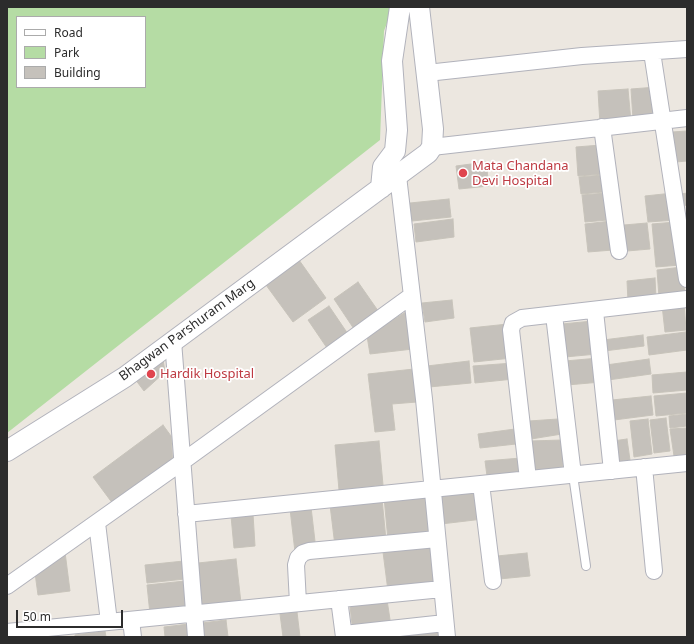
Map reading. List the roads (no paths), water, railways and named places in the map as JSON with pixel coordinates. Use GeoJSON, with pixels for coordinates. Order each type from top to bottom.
{"type":"FeatureCollection","features":[{"type":"Feature","properties":{"kind":"street"},"geometry":{"type":"LineString","coordinates":[[381,188],[383,167],[395,151],[397,130],[392,61],[400,7]]}},
{"type":"Feature","properties":{"kind":"street"},"geometry":{"type":"LineString","coordinates":[[419,7],[433,129],[432,147],[687,118]]}},
{"type":"Feature","properties":{"kind":"street"},"geometry":{"type":"LineString","coordinates":[[427,73],[582,56],[687,49]]}},
{"type":"Feature","properties":{"kind":"street"},"geometry":{"type":"LineString","coordinates":[[652,52],[687,279]]}},
{"type":"Feature","properties":{"kind":"street"},"geometry":{"type":"LineString","coordinates":[[602,127],[619,251]]}},
{"type":"Feature","properties":{"kind":"street","name":"Bhagwan Parshuram Marg"},"geometry":{"type":"LineString","coordinates":[[7,451],[125,377],[398,176],[425,155],[432,147]]}},
{"type":"Feature","properties":{"kind":"street"},"geometry":{"type":"LineString","coordinates":[[339,599],[344,636],[446,630],[424,399],[398,176]]}},
{"type":"Feature","properties":{"kind":"street"},"geometry":{"type":"LineString","coordinates":[[7,586],[182,462],[411,296]]}},
{"type":"Feature","properties":{"kind":"street"},"geometry":{"type":"LineString","coordinates":[[528,479],[512,326],[516,320],[522,318],[595,311],[687,299]]}},
{"type":"Feature","properties":{"kind":"street"},"geometry":{"type":"LineString","coordinates":[[595,311],[612,471]]}},
{"type":"Feature","properties":{"kind":"street"},"geometry":{"type":"LineString","coordinates":[[554,315],[573,474]]}},
{"type":"Feature","properties":{"kind":"street"},"geometry":{"type":"LineString","coordinates":[[173,341],[196,637]]}},
{"type":"Feature","properties":{"kind":"street"},"geometry":{"type":"LineString","coordinates":[[186,514],[687,463]]}},
{"type":"Feature","properties":{"kind":"street"},"geometry":{"type":"LineString","coordinates":[[644,467],[654,571]]}},
{"type":"Feature","properties":{"kind":"street"},"geometry":{"type":"LineString","coordinates":[[481,484],[493,581]]}},
{"type":"Feature","properties":{"kind":"street"},"geometry":{"type":"LineString","coordinates":[[97,522],[109,622]]}},
{"type":"Feature","properties":{"kind":"street"},"geometry":{"type":"LineString","coordinates":[[298,603],[296,565],[298,558],[302,553],[309,551],[437,539]]}},
{"type":"Feature","properties":{"kind":"street"},"geometry":{"type":"LineString","coordinates":[[7,632],[71,631],[109,622],[442,589]]}},
{"type":"Feature","properties":{"kind":"street"},"geometry":{"type":"LineString","coordinates":[[131,620],[133,637]]}},
{"type":"Feature","properties":{"kind":"lane"},"geometry":{"type":"LineString","coordinates":[[573,474],[586,566]]}},
{"type":"Feature","properties":{"kind":"place","name":"Mata Chandana Devi Hospital"},"geometry":{"type":"Point","coordinates":[463,173]}},
{"type":"Feature","properties":{"kind":"place","name":"Hardik Hospital"},"geometry":{"type":"Point","coordinates":[151,374]}}]}
